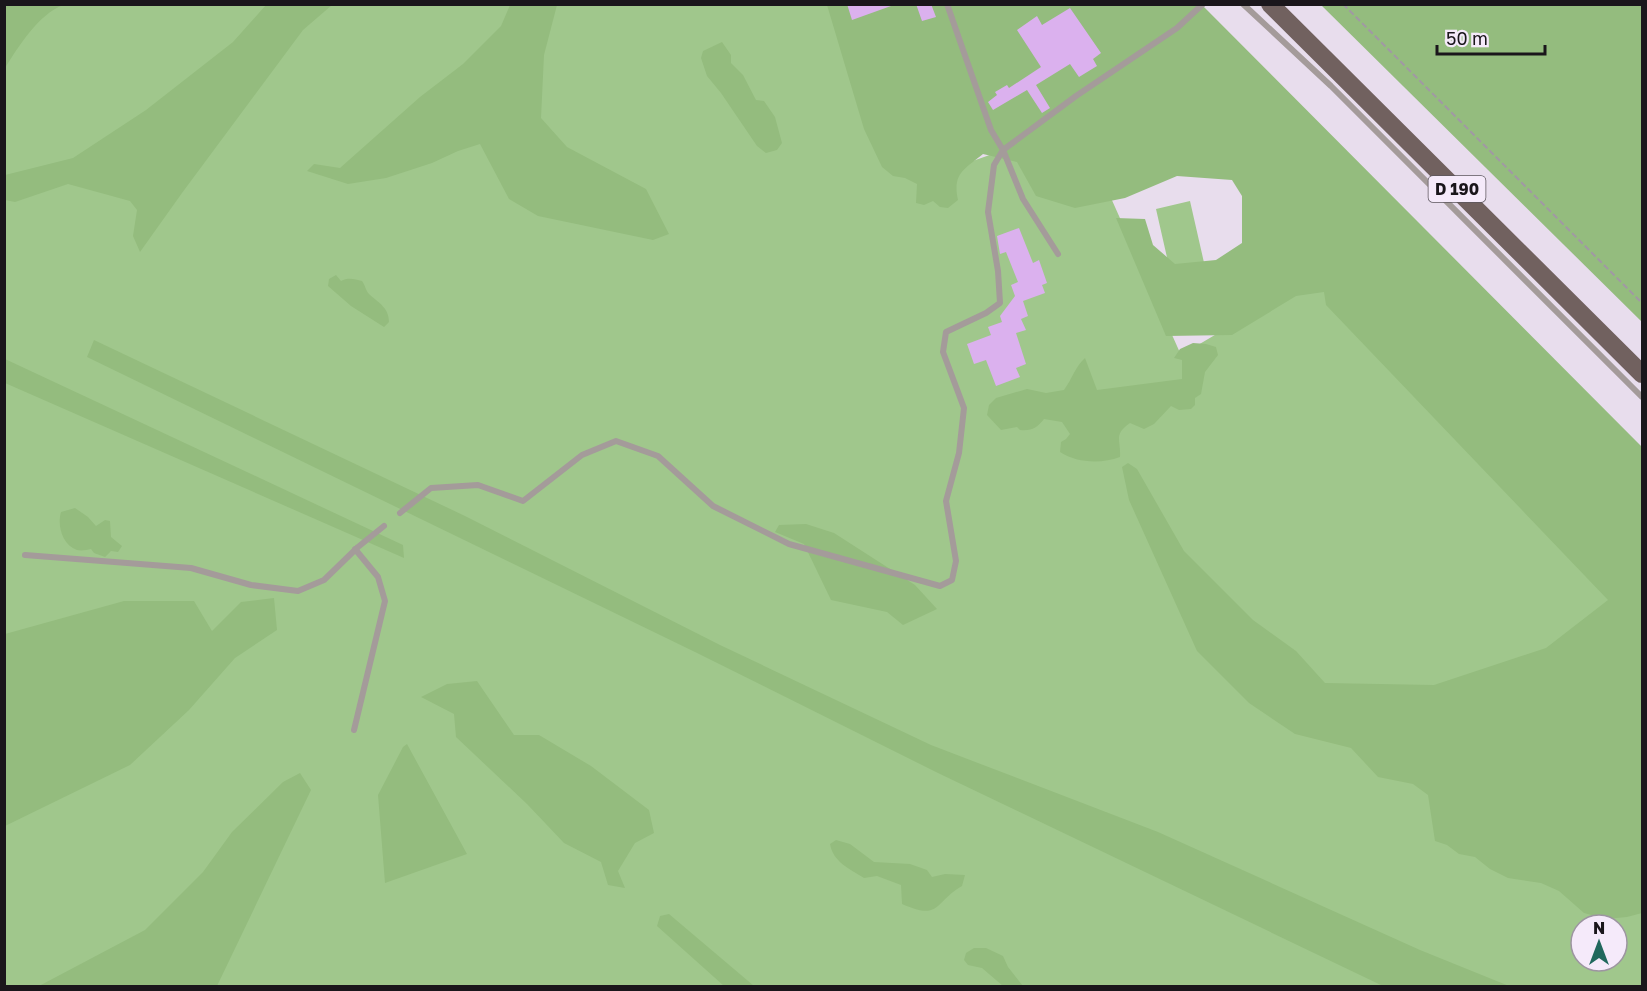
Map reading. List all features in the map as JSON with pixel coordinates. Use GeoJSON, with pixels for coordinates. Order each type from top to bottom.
{"type":"FeatureCollection","features":[{"type":"Feature","properties":{"kind":"main road","name":"D 190"},"geometry":{"type":"LineString","coordinates":[[1270,4],[1642,374]]}},
{"type":"Feature","properties":{"kind":"main road","name":"D 190"},"geometry":{"type":"LineString","coordinates":[[1288,4],[1642,358]]}},
{"type":"Feature","properties":{"kind":"lane"},"geometry":{"type":"LineString","coordinates":[[947,4],[991,130],[1003,150],[1023,199],[1058,254]]}},
{"type":"Feature","properties":{"kind":"lane"},"geometry":{"type":"LineString","coordinates":[[400,513],[431,488],[478,485],[522,501],[582,455],[616,441],[657,456],[712,506],[789,544],[940,586],[952,579],[956,561],[946,501],[959,453],[964,408],[943,352],[946,332],[986,313],[1000,303],[998,271],[988,212],[994,165],[1003,150],[1076,96],[1177,28],[1203,4]]}},
{"type":"Feature","properties":{"kind":"lane"},"geometry":{"type":"LineString","coordinates":[[1243,4],[1331,86],[1642,398]]}},
{"type":"Feature","properties":{"kind":"lane"},"geometry":{"type":"LineString","coordinates":[[25,555],[191,568],[251,585],[298,591],[324,580],[384,526]]}},
{"type":"Feature","properties":{"kind":"lane"},"geometry":{"type":"LineString","coordinates":[[354,730],[385,602],[378,577],[356,549]]}},
{"type":"Feature","properties":{"kind":"path"},"geometry":{"type":"LineString","coordinates":[[1343,4],[1642,303]]}},
{"type":"Feature","properties":{"kind":"green space"},"geometry":{"type":"Polygon","coordinates":[[[5,4],[63,5],[54,9],[38,23],[5,68],[5,4]]]}},
{"type":"Feature","properties":{"kind":"green space"},"geometry":{"type":"Polygon","coordinates":[[[5,5],[838,5],[933,175],[1078,124],[1181,355],[1315,276],[1635,593],[1642,791],[1642,986],[5,986],[5,5]]]}},
{"type":"Feature","properties":{"kind":"green space"},"geometry":{"type":"Polygon","coordinates":[[[266,5],[332,5],[303,30],[140,252],[133,236],[137,210],[130,201],[68,184],[15,202],[5,200],[5,175],[73,158],[146,110],[233,42],[266,5]]]}},
{"type":"Feature","properties":{"kind":"green space"},"geometry":{"type":"Polygon","coordinates":[[[510,5],[557,5],[544,55],[541,118],[567,147],[646,189],[669,234],[653,240],[538,216],[509,199],[480,144],[386,178],[348,184],[307,171],[314,164],[340,168],[420,97],[463,64],[501,26],[510,5]]]}},
{"type":"Feature","properties":{"kind":"green space"},"geometry":{"type":"Polygon","coordinates":[[[827,5],[1202,5],[1642,447],[1642,913],[1629,916],[1629,913],[1584,913],[1559,891],[1541,883],[1508,878],[1490,869],[1475,857],[1459,854],[1447,845],[1435,841],[1428,795],[1413,784],[1378,777],[1351,748],[1295,734],[1249,703],[1197,651],[1129,500],[1122,467],[1128,463],[1137,469],[1184,551],[1253,620],[1296,651],[1325,683],[1434,685],[1546,648],[1608,600],[1326,305],[1324,292],[1296,296],[1232,335],[1166,336],[1116,218],[1145,219],[1153,245],[1175,264],[1216,260],[1242,243],[1242,196],[1232,180],[1177,176],[1125,198],[1075,208],[1036,196],[1017,162],[983,154],[966,168],[959,178],[958,200],[948,208],[940,207],[933,201],[924,205],[916,203],[917,184],[905,178],[893,176],[882,167],[864,129],[827,5]]]}},
{"type":"Feature","properties":{"kind":"green space"},"geometry":{"type":"Polygon","coordinates":[[[1321,5],[1642,5],[1642,322],[1321,5]]]}},
{"type":"Feature","properties":{"kind":"green space"},"geometry":{"type":"Polygon","coordinates":[[[722,42],[731,55],[731,63],[743,75],[756,100],[764,101],[775,117],[782,143],[777,150],[766,153],[757,146],[707,76],[701,58],[703,51],[722,42]]]}},
{"type":"Feature","properties":{"kind":"green space"},"geometry":{"type":"Polygon","coordinates":[[[1190,201],[1205,267],[1171,275],[1156,209],[1190,201]]]}},
{"type":"Feature","properties":{"kind":"green space"},"geometry":{"type":"Polygon","coordinates":[[[336,275],[341,281],[354,279],[362,281],[368,293],[385,309],[389,322],[384,327],[351,306],[328,286],[329,279],[336,275]]]}},
{"type":"Feature","properties":{"kind":"green space"},"geometry":{"type":"Polygon","coordinates":[[[94,340],[465,516],[720,645],[931,745],[1158,832],[1420,950],[1509,986],[1383,986],[938,773],[695,652],[87,357],[94,340]]]}},
{"type":"Feature","properties":{"kind":"green space"},"geometry":{"type":"Polygon","coordinates":[[[1193,343],[1216,347],[1218,355],[1205,372],[1201,394],[1195,398],[1195,405],[1191,409],[1179,410],[1171,406],[1154,424],[1144,429],[1130,423],[1120,434],[1120,457],[1105,461],[1089,461],[1060,452],[1061,442],[1070,434],[1062,422],[1044,419],[1031,429],[1020,430],[1017,427],[1001,430],[987,415],[989,405],[996,398],[1027,389],[1046,393],[1064,390],[1085,358],[1097,390],[1182,379],[1182,360],[1174,358],[1180,349],[1193,343]]]}},
{"type":"Feature","properties":{"kind":"green space"},"geometry":{"type":"Polygon","coordinates":[[[5,359],[403,545],[404,558],[5,383],[5,359]]]}},
{"type":"Feature","properties":{"kind":"green space"},"geometry":{"type":"Polygon","coordinates":[[[75,508],[96,526],[105,520],[110,521],[111,537],[122,546],[118,552],[111,551],[105,557],[94,553],[91,549],[77,550],[68,544],[60,528],[60,517],[61,512],[75,508]]]}},
{"type":"Feature","properties":{"kind":"green space"},"geometry":{"type":"Polygon","coordinates":[[[806,524],[834,533],[915,585],[937,609],[903,625],[887,612],[831,600],[804,544],[775,532],[779,525],[806,524]]]}},
{"type":"Feature","properties":{"kind":"green space"},"geometry":{"type":"Polygon","coordinates":[[[274,598],[277,630],[235,658],[189,710],[130,765],[5,826],[5,634],[124,601],[194,601],[212,631],[241,602],[274,598]]]}},
{"type":"Feature","properties":{"kind":"green space"},"geometry":{"type":"Polygon","coordinates":[[[477,681],[514,735],[539,735],[591,766],[649,810],[654,833],[635,843],[618,871],[625,888],[608,885],[601,862],[564,843],[527,804],[456,737],[454,714],[421,697],[447,684],[477,681]]]}},
{"type":"Feature","properties":{"kind":"green space"},"geometry":{"type":"Polygon","coordinates":[[[407,744],[467,854],[385,883],[378,795],[403,747],[407,744]]]}},
{"type":"Feature","properties":{"kind":"green space"},"geometry":{"type":"Polygon","coordinates":[[[300,773],[311,790],[217,986],[39,986],[145,930],[203,872],[232,832],[283,782],[300,773]]]}},
{"type":"Feature","properties":{"kind":"green space"},"geometry":{"type":"Polygon","coordinates":[[[836,840],[850,844],[874,862],[910,864],[927,870],[932,877],[945,874],[965,875],[962,886],[936,908],[924,911],[915,909],[902,904],[901,885],[877,876],[864,878],[838,860],[830,844],[836,840]]]}},
{"type":"Feature","properties":{"kind":"green space"},"geometry":{"type":"Polygon","coordinates":[[[669,914],[754,986],[724,986],[657,926],[660,916],[669,914]]]}},
{"type":"Feature","properties":{"kind":"green space"},"geometry":{"type":"Polygon","coordinates":[[[974,948],[986,948],[1003,956],[1008,967],[1023,986],[1003,986],[982,968],[968,965],[964,960],[966,953],[974,948]]]}},
{"type":"Feature","properties":{"kind":"building"},"geometry":{"type":"Polygon","coordinates":[[[847,4],[891,4],[891,6],[852,20],[847,4]]]}},
{"type":"Feature","properties":{"kind":"building"},"geometry":{"type":"Polygon","coordinates":[[[916,4],[931,4],[936,17],[922,21],[916,4]]]}},
{"type":"Feature","properties":{"kind":"building"},"geometry":{"type":"Polygon","coordinates":[[[1070,8],[1101,53],[1093,59],[1097,66],[1079,77],[1070,64],[1036,85],[1050,108],[1042,113],[1027,90],[993,110],[988,102],[997,95],[995,92],[1007,85],[1009,88],[1041,67],[1017,30],[1037,16],[1042,25],[1070,8]]]}},
{"type":"Feature","properties":{"kind":"building"},"geometry":{"type":"Polygon","coordinates":[[[1019,228],[1033,263],[1039,260],[1047,283],[1042,285],[1045,293],[1023,301],[1028,316],[1021,319],[1026,330],[1016,333],[1026,364],[1016,368],[1020,377],[996,386],[986,360],[974,364],[967,344],[991,335],[988,327],[1002,322],[1000,316],[1015,296],[1011,285],[1018,282],[1006,252],[1000,254],[997,236],[1019,228]]]}}]}
